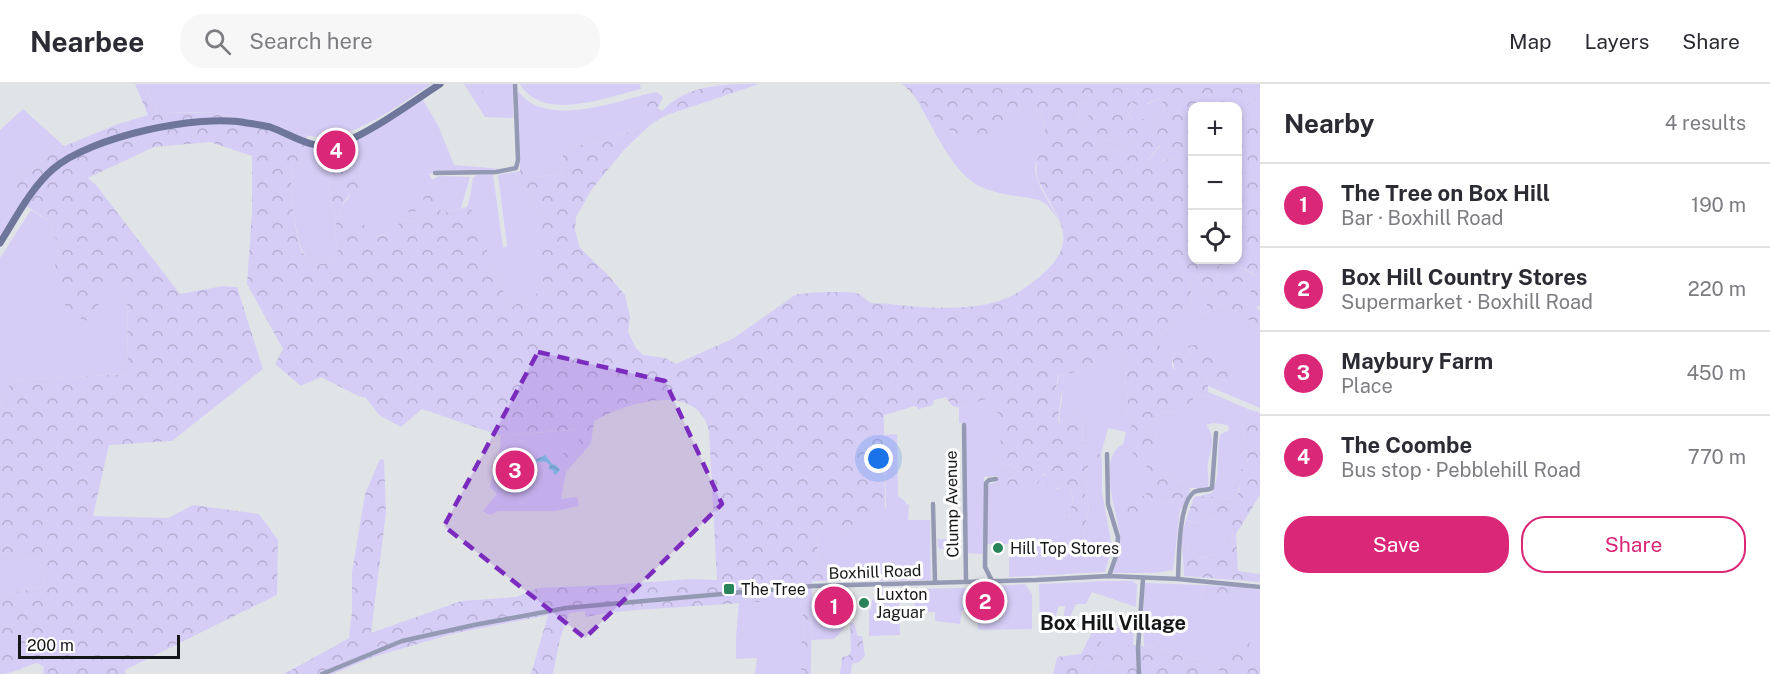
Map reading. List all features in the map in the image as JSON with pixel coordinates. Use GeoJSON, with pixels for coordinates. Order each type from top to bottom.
{"type":"FeatureCollection","features":[{"type":"Feature","properties":{"kind":"main road"},"geometry":{"type":"LineString","coordinates":[[0,243],[34,190],[54,168],[83,152],[124,137],[183,122],[239,121],[269,127],[315,145],[332,146],[370,128],[440,84]]}},
{"type":"Feature","properties":{"kind":"street"},"geometry":{"type":"LineString","coordinates":[[435,174],[496,172],[516,168],[518,160],[515,84]]}},
{"type":"Feature","properties":{"kind":"street","name":"Clump Avenue"},"geometry":{"type":"LineString","coordinates":[[964,425],[966,582]]}},
{"type":"Feature","properties":{"kind":"street"},"geometry":{"type":"LineString","coordinates":[[1178,579],[1180,532],[1184,512],[1192,494],[1196,491],[1209,491],[1212,488],[1216,433]]}},
{"type":"Feature","properties":{"kind":"street"},"geometry":{"type":"LineString","coordinates":[[1107,454],[1108,504],[1118,537],[1109,576]]}},
{"type":"Feature","properties":{"kind":"street"},"geometry":{"type":"LineString","coordinates":[[992,581],[986,567],[986,483],[988,480],[996,479]]}},
{"type":"Feature","properties":{"kind":"street"},"geometry":{"type":"LineString","coordinates":[[933,504],[935,582]]}},
{"type":"Feature","properties":{"kind":"street","name":"Boxhill Road"},"geometry":{"type":"LineString","coordinates":[[322,674],[402,641],[567,608],[813,586],[1109,576],[1178,579],[1260,587]]}},
{"type":"Feature","properties":{"kind":"street"},"geometry":{"type":"LineString","coordinates":[[1139,674],[1138,648],[1143,579]]}},
{"type":"Feature","properties":{"kind":"highlighted area"},"geometry":{"type":"Polygon","coordinates":[[[538,352],[665,381],[722,504],[585,638],[444,526],[538,352]]]}},
{"type":"Feature","properties":{"kind":"green space"},"geometry":{"type":"Polygon","coordinates":[[[135,84],[144,84],[158,113],[213,113],[247,119],[307,136],[305,144],[319,149],[318,154],[312,159],[302,151],[300,166],[292,170],[292,199],[302,252],[317,265],[335,261],[338,249],[336,223],[328,184],[332,180],[335,159],[345,155],[344,145],[352,141],[353,154],[362,165],[358,177],[367,186],[363,193],[350,190],[339,214],[347,224],[355,229],[361,223],[367,227],[365,237],[377,237],[387,234],[403,219],[420,223],[426,212],[421,187],[431,185],[436,201],[435,209],[447,212],[470,206],[510,309],[521,300],[546,290],[542,278],[542,215],[514,172],[520,171],[520,168],[524,174],[536,177],[561,174],[563,155],[571,155],[575,145],[598,143],[607,133],[618,136],[641,127],[642,120],[651,112],[652,107],[644,108],[643,101],[649,99],[651,93],[657,92],[663,97],[658,108],[662,111],[683,95],[706,87],[759,84],[664,116],[649,126],[624,150],[592,189],[576,217],[575,230],[580,248],[625,295],[630,317],[628,332],[636,348],[643,355],[665,358],[676,364],[734,338],[795,295],[852,292],[874,303],[930,307],[973,306],[999,301],[1015,294],[1033,282],[1051,265],[1063,243],[1063,232],[1037,174],[1045,128],[1042,118],[1034,108],[1020,108],[990,135],[980,140],[969,140],[948,129],[902,84],[1260,84],[1260,96],[1251,98],[1244,114],[1246,121],[1260,129],[1260,306],[1256,307],[1260,311],[1260,334],[1256,332],[1252,322],[1224,304],[1200,315],[1199,313],[1207,309],[1207,302],[1217,297],[1218,294],[1208,292],[1196,276],[1190,279],[1192,301],[1176,313],[1176,322],[1153,340],[1167,353],[1166,364],[1170,374],[1175,371],[1172,357],[1179,352],[1184,358],[1192,355],[1188,346],[1198,344],[1230,360],[1238,368],[1239,377],[1228,382],[1208,375],[1205,381],[1208,392],[1218,396],[1217,400],[1195,393],[1190,406],[1161,413],[1150,426],[1156,433],[1154,455],[1160,460],[1160,473],[1189,485],[1190,490],[1179,503],[1158,502],[1152,513],[1131,516],[1127,510],[1128,498],[1145,496],[1150,480],[1145,463],[1133,460],[1133,448],[1138,442],[1130,434],[1132,423],[1126,414],[1128,400],[1125,386],[1127,370],[1124,352],[1077,372],[1058,375],[1056,390],[1062,390],[1058,420],[1061,427],[1068,427],[1074,413],[1082,412],[1083,450],[1101,454],[1102,462],[1088,465],[1085,499],[1089,505],[1084,533],[1075,533],[1071,525],[1073,496],[1071,491],[1067,485],[1059,488],[1052,487],[1047,483],[1047,475],[1042,474],[1038,484],[1030,483],[1027,477],[1011,494],[1005,495],[1001,487],[1003,482],[1014,477],[1017,472],[1013,465],[1002,464],[997,460],[1003,428],[998,417],[995,396],[959,408],[951,405],[946,397],[934,400],[933,405],[919,409],[915,406],[884,415],[885,515],[854,513],[852,528],[818,530],[817,563],[842,568],[842,581],[812,581],[811,674],[801,674],[801,643],[805,638],[801,599],[637,610],[585,617],[585,611],[569,613],[560,639],[553,674],[531,674],[548,615],[452,634],[373,657],[333,674],[284,674],[349,638],[352,612],[352,572],[365,494],[380,459],[384,460],[386,513],[371,633],[461,601],[516,597],[538,588],[690,579],[717,580],[709,431],[702,415],[691,405],[659,400],[641,403],[607,414],[594,421],[591,443],[566,472],[561,464],[563,453],[579,446],[579,429],[501,436],[422,409],[401,427],[379,415],[366,398],[321,377],[301,386],[275,364],[283,349],[247,284],[252,212],[252,156],[210,142],[154,147],[88,178],[96,185],[180,294],[223,286],[237,287],[263,369],[172,441],[109,445],[93,516],[168,518],[193,505],[259,514],[278,540],[277,595],[125,670],[125,674],[43,674],[44,667],[37,663],[0,674],[0,595],[46,586],[39,560],[0,553],[0,408],[12,380],[128,374],[127,286],[119,278],[86,321],[68,312],[52,274],[62,246],[50,231],[52,223],[12,196],[18,172],[28,175],[52,151],[118,124],[148,115],[135,84]],[[1161,97],[1140,107],[1131,101],[1128,114],[1132,120],[1140,118],[1156,124],[1158,117],[1165,109],[1161,97]],[[1085,101],[1078,105],[1077,121],[1085,123],[1092,107],[1085,101]],[[1118,137],[1099,142],[1102,147],[1117,152],[1131,146],[1130,138],[1118,137]],[[1159,146],[1145,164],[1154,165],[1168,159],[1178,159],[1180,153],[1159,146]]]}},
{"type":"Feature","properties":{"kind":"green space"},"geometry":{"type":"Polygon","coordinates":[[[144,84],[432,84],[363,126],[326,137],[295,133],[213,113],[158,113],[144,84]]]}},
{"type":"Feature","properties":{"kind":"green space"},"geometry":{"type":"Polygon","coordinates":[[[464,84],[513,84],[513,118],[485,117],[464,84]]]}},
{"type":"Feature","properties":{"kind":"green space"},"geometry":{"type":"Polygon","coordinates":[[[520,84],[640,84],[641,89],[593,101],[559,105],[530,96],[520,84]]]}},
{"type":"Feature","properties":{"kind":"green space"},"geometry":{"type":"Polygon","coordinates":[[[481,90],[488,99],[488,110],[481,110],[472,96],[481,90]]]}},
{"type":"Feature","properties":{"kind":"green space"},"geometry":{"type":"Polygon","coordinates":[[[911,91],[954,134],[987,137],[1020,108],[1034,108],[1042,119],[1045,130],[1044,142],[1035,169],[1036,174],[1059,220],[1046,204],[1039,200],[993,191],[979,186],[968,178],[949,156],[911,91]]]}},
{"type":"Feature","properties":{"kind":"green space"},"geometry":{"type":"Polygon","coordinates":[[[519,92],[531,103],[546,109],[563,111],[600,106],[651,93],[649,99],[643,101],[645,108],[652,106],[652,112],[642,120],[642,127],[598,143],[575,145],[571,155],[563,155],[561,174],[536,177],[524,174],[520,168],[517,94],[519,92]]]}},
{"type":"Feature","properties":{"kind":"green space"},"geometry":{"type":"Polygon","coordinates":[[[1260,93],[1260,129],[1246,121],[1244,114],[1251,98],[1260,93]]]}},
{"type":"Feature","properties":{"kind":"green space"},"geometry":{"type":"Polygon","coordinates":[[[1161,97],[1165,109],[1158,117],[1156,124],[1132,120],[1128,113],[1131,100],[1148,104],[1161,97]]]}},
{"type":"Feature","properties":{"kind":"green space"},"geometry":{"type":"Polygon","coordinates":[[[418,100],[423,100],[438,125],[454,165],[502,169],[471,172],[438,171],[429,174],[432,180],[439,176],[470,177],[461,208],[447,212],[435,209],[420,223],[403,219],[394,231],[373,238],[365,237],[347,224],[339,214],[340,208],[348,199],[350,190],[358,177],[352,141],[418,100]]]}},
{"type":"Feature","properties":{"kind":"green space"},"geometry":{"type":"Polygon","coordinates":[[[1085,101],[1093,107],[1085,123],[1077,121],[1078,105],[1085,101]]]}},
{"type":"Feature","properties":{"kind":"green space"},"geometry":{"type":"Polygon","coordinates":[[[23,109],[64,146],[52,151],[28,175],[18,172],[22,203],[0,237],[0,130],[23,109]]]}},
{"type":"Feature","properties":{"kind":"green space"},"geometry":{"type":"Polygon","coordinates":[[[1118,137],[1130,137],[1131,146],[1117,152],[1102,147],[1099,142],[1118,137]]]}},
{"type":"Feature","properties":{"kind":"green space"},"geometry":{"type":"Polygon","coordinates":[[[344,145],[346,155],[335,159],[332,180],[328,184],[336,223],[338,249],[335,261],[317,265],[304,254],[297,234],[292,199],[292,170],[300,166],[302,150],[309,155],[344,145]]]}},
{"type":"Feature","properties":{"kind":"green space"},"geometry":{"type":"Polygon","coordinates":[[[1160,146],[1181,153],[1178,159],[1167,159],[1155,166],[1145,164],[1160,146]]]}},
{"type":"Feature","properties":{"kind":"green space"},"geometry":{"type":"Polygon","coordinates":[[[514,172],[542,215],[542,278],[546,291],[521,300],[510,309],[470,207],[467,207],[473,178],[477,175],[493,174],[503,248],[507,246],[498,175],[514,172]]]}},
{"type":"Feature","properties":{"kind":"green space"},"geometry":{"type":"Polygon","coordinates":[[[415,190],[419,192],[420,206],[414,213],[406,211],[408,193],[415,190]]]}},
{"type":"Feature","properties":{"kind":"green space"},"geometry":{"type":"Polygon","coordinates":[[[31,210],[52,223],[50,231],[62,246],[52,274],[119,278],[127,286],[128,374],[12,380],[0,408],[0,258],[31,210]]]}},
{"type":"Feature","properties":{"kind":"green space"},"geometry":{"type":"Polygon","coordinates":[[[1236,264],[1255,276],[1248,301],[1240,301],[1238,298],[1243,286],[1243,278],[1237,274],[1224,284],[1219,282],[1216,278],[1221,270],[1218,265],[1236,264]]]}},
{"type":"Feature","properties":{"kind":"green space"},"geometry":{"type":"Polygon","coordinates":[[[1196,276],[1208,292],[1218,294],[1217,297],[1207,302],[1207,310],[1199,313],[1200,315],[1224,304],[1252,322],[1256,332],[1260,334],[1260,408],[1208,386],[1205,381],[1208,375],[1228,382],[1188,346],[1192,355],[1184,358],[1179,352],[1172,357],[1172,366],[1175,371],[1170,374],[1153,340],[1176,322],[1176,313],[1192,301],[1190,279],[1196,276]]]}},
{"type":"Feature","properties":{"kind":"green space"},"geometry":{"type":"Polygon","coordinates":[[[1124,351],[1127,370],[1125,386],[1128,400],[1126,414],[1132,423],[1149,471],[1151,486],[1145,496],[1158,502],[1179,503],[1190,490],[1180,510],[1173,570],[1154,573],[1113,573],[1120,541],[1110,487],[1110,461],[1115,451],[1123,444],[1126,432],[1108,428],[1101,454],[1083,451],[1082,412],[1074,413],[1068,427],[1061,427],[1062,390],[1056,391],[1059,375],[1077,372],[1124,351]]]}},
{"type":"Feature","properties":{"kind":"green space"},"geometry":{"type":"Polygon","coordinates":[[[1195,393],[1217,400],[1218,396],[1248,409],[1243,427],[1248,464],[1235,499],[1199,496],[1212,493],[1215,486],[1220,435],[1229,430],[1228,425],[1213,423],[1206,425],[1211,434],[1212,443],[1208,465],[1208,488],[1190,488],[1189,485],[1160,473],[1160,460],[1153,455],[1156,433],[1150,426],[1161,413],[1175,411],[1195,393]]]}},
{"type":"Feature","properties":{"kind":"green space"},"geometry":{"type":"Polygon","coordinates":[[[996,395],[998,417],[1004,428],[997,460],[1002,464],[1013,465],[1017,472],[1014,477],[1047,475],[1057,489],[1067,485],[1073,500],[1069,516],[1084,533],[1089,506],[1085,499],[1088,464],[1102,462],[1102,492],[1112,547],[1105,572],[1009,577],[1009,544],[987,544],[987,486],[997,482],[998,476],[984,477],[984,554],[966,553],[966,424],[959,423],[959,408],[996,395]]]}},
{"type":"Feature","properties":{"kind":"green space"},"geometry":{"type":"Polygon","coordinates":[[[1248,409],[1260,413],[1260,495],[1236,534],[1238,571],[1260,574],[1260,582],[1184,576],[1182,543],[1185,541],[1189,551],[1198,559],[1213,554],[1216,547],[1231,548],[1233,531],[1221,530],[1219,520],[1208,518],[1197,523],[1186,520],[1194,497],[1235,499],[1240,488],[1237,473],[1248,464],[1243,427],[1248,409]]]}},
{"type":"Feature","properties":{"kind":"green space"},"geometry":{"type":"Polygon","coordinates":[[[584,427],[591,443],[566,472],[561,499],[577,497],[579,506],[555,511],[498,511],[490,515],[483,511],[497,494],[490,487],[501,436],[584,427]]]}},
{"type":"Feature","properties":{"kind":"green space"},"geometry":{"type":"Polygon","coordinates":[[[897,434],[898,496],[906,502],[906,505],[909,504],[908,520],[930,520],[931,580],[842,581],[842,568],[817,563],[818,529],[851,528],[854,513],[886,508],[884,435],[897,434]]]}},
{"type":"Feature","properties":{"kind":"green space"},"geometry":{"type":"Polygon","coordinates":[[[1208,518],[1219,520],[1233,531],[1231,548],[1197,559],[1189,551],[1185,542],[1182,543],[1183,531],[1186,520],[1197,523],[1208,518]]]}},
{"type":"Feature","properties":{"kind":"green space"},"geometry":{"type":"Polygon","coordinates":[[[937,539],[960,539],[960,555],[955,555],[955,543],[949,543],[949,549],[939,549],[937,539]]]}},
{"type":"Feature","properties":{"kind":"green space"},"geometry":{"type":"Polygon","coordinates":[[[0,553],[39,560],[46,586],[0,595],[0,553]]]}},
{"type":"Feature","properties":{"kind":"green space"},"geometry":{"type":"Polygon","coordinates":[[[1132,581],[1137,584],[1136,607],[1092,592],[1086,604],[1076,604],[1069,619],[1063,622],[1065,606],[1059,606],[1052,627],[1040,628],[1039,584],[1132,581]]]}},
{"type":"Feature","properties":{"kind":"green space"},"geometry":{"type":"Polygon","coordinates":[[[1145,583],[1203,585],[1201,598],[1242,587],[1260,590],[1260,654],[1252,658],[1248,652],[1235,650],[1216,663],[1221,674],[1213,674],[1213,668],[1201,660],[1144,646],[1145,583]]]}},
{"type":"Feature","properties":{"kind":"green space"},"geometry":{"type":"Polygon","coordinates":[[[1025,584],[1032,594],[1032,629],[978,630],[977,610],[962,610],[960,624],[935,621],[935,612],[915,612],[914,589],[1025,584]]]}},
{"type":"Feature","properties":{"kind":"green space"},"geometry":{"type":"Polygon","coordinates":[[[1203,585],[1242,587],[1238,595],[1234,597],[1225,600],[1217,595],[1213,600],[1201,598],[1203,585]]]}},
{"type":"Feature","properties":{"kind":"green space"},"geometry":{"type":"Polygon","coordinates":[[[879,590],[899,590],[900,635],[869,636],[869,610],[879,590]]]}},
{"type":"Feature","properties":{"kind":"green space"},"geometry":{"type":"Polygon","coordinates":[[[801,599],[805,638],[801,643],[801,674],[755,674],[757,658],[736,659],[739,602],[801,599]]]}},
{"type":"Feature","properties":{"kind":"green space"},"geometry":{"type":"Polygon","coordinates":[[[813,600],[823,602],[826,615],[829,615],[830,622],[827,626],[835,626],[834,613],[843,612],[844,629],[834,639],[811,640],[813,600]]]}},
{"type":"Feature","properties":{"kind":"green space"},"geometry":{"type":"Polygon","coordinates":[[[850,623],[854,623],[858,636],[862,636],[865,656],[859,662],[852,664],[851,674],[840,674],[842,657],[848,656],[851,651],[850,623]]]}},
{"type":"Feature","properties":{"kind":"green space"},"geometry":{"type":"Polygon","coordinates":[[[1095,625],[1134,630],[1133,645],[1124,650],[1102,647],[1100,638],[1092,632],[1095,625]]]}},
{"type":"Feature","properties":{"kind":"green space"},"geometry":{"type":"Polygon","coordinates":[[[1092,632],[1100,637],[1102,647],[1117,650],[1130,644],[1162,649],[1201,660],[1213,668],[1213,674],[1117,674],[1114,667],[1097,661],[1092,664],[1087,674],[1053,674],[1057,657],[1081,654],[1092,632]]]}},
{"type":"Feature","properties":{"kind":"green space"},"geometry":{"type":"Polygon","coordinates":[[[1237,641],[1250,641],[1248,652],[1252,657],[1260,654],[1260,674],[1221,674],[1216,663],[1226,649],[1235,650],[1237,641]]]}},
{"type":"Feature","properties":{"kind":"green space"},"geometry":{"type":"Polygon","coordinates":[[[1097,661],[1114,667],[1117,674],[1087,674],[1092,664],[1097,661]]]}},
{"type":"Feature","properties":{"kind":"water"},"geometry":{"type":"Polygon","coordinates":[[[545,455],[560,470],[556,475],[549,469],[550,465],[546,462],[528,461],[528,458],[535,460],[545,455]]]}},
{"type":"Feature","properties":{"kind":"place","name":"The Coombe"},"geometry":{"type":"Point","coordinates":[336,150]}},
{"type":"Feature","properties":{"kind":"place","name":"Maybury Farm"},"geometry":{"type":"Point","coordinates":[515,470]}},
{"type":"Feature","properties":{"kind":"place","name":"Hill Top Stores"},"geometry":{"type":"Point","coordinates":[998,548]}},
{"type":"Feature","properties":{"kind":"place","name":"The Tree"},"geometry":{"type":"Point","coordinates":[729,589]}},
{"type":"Feature","properties":{"kind":"place","name":"Box Hill Country Stores"},"geometry":{"type":"Point","coordinates":[985,601]}},
{"type":"Feature","properties":{"kind":"place","name":"Luxton Jaguar"},"geometry":{"type":"Point","coordinates":[864,603]}},
{"type":"Feature","properties":{"kind":"place","name":"The Tree on Box Hill"},"geometry":{"type":"Point","coordinates":[834,606]}},
{"type":"Feature","properties":{"kind":"district","name":"Box Hill Village"},"geometry":{"type":"Point","coordinates":[1113,623]}}]}
